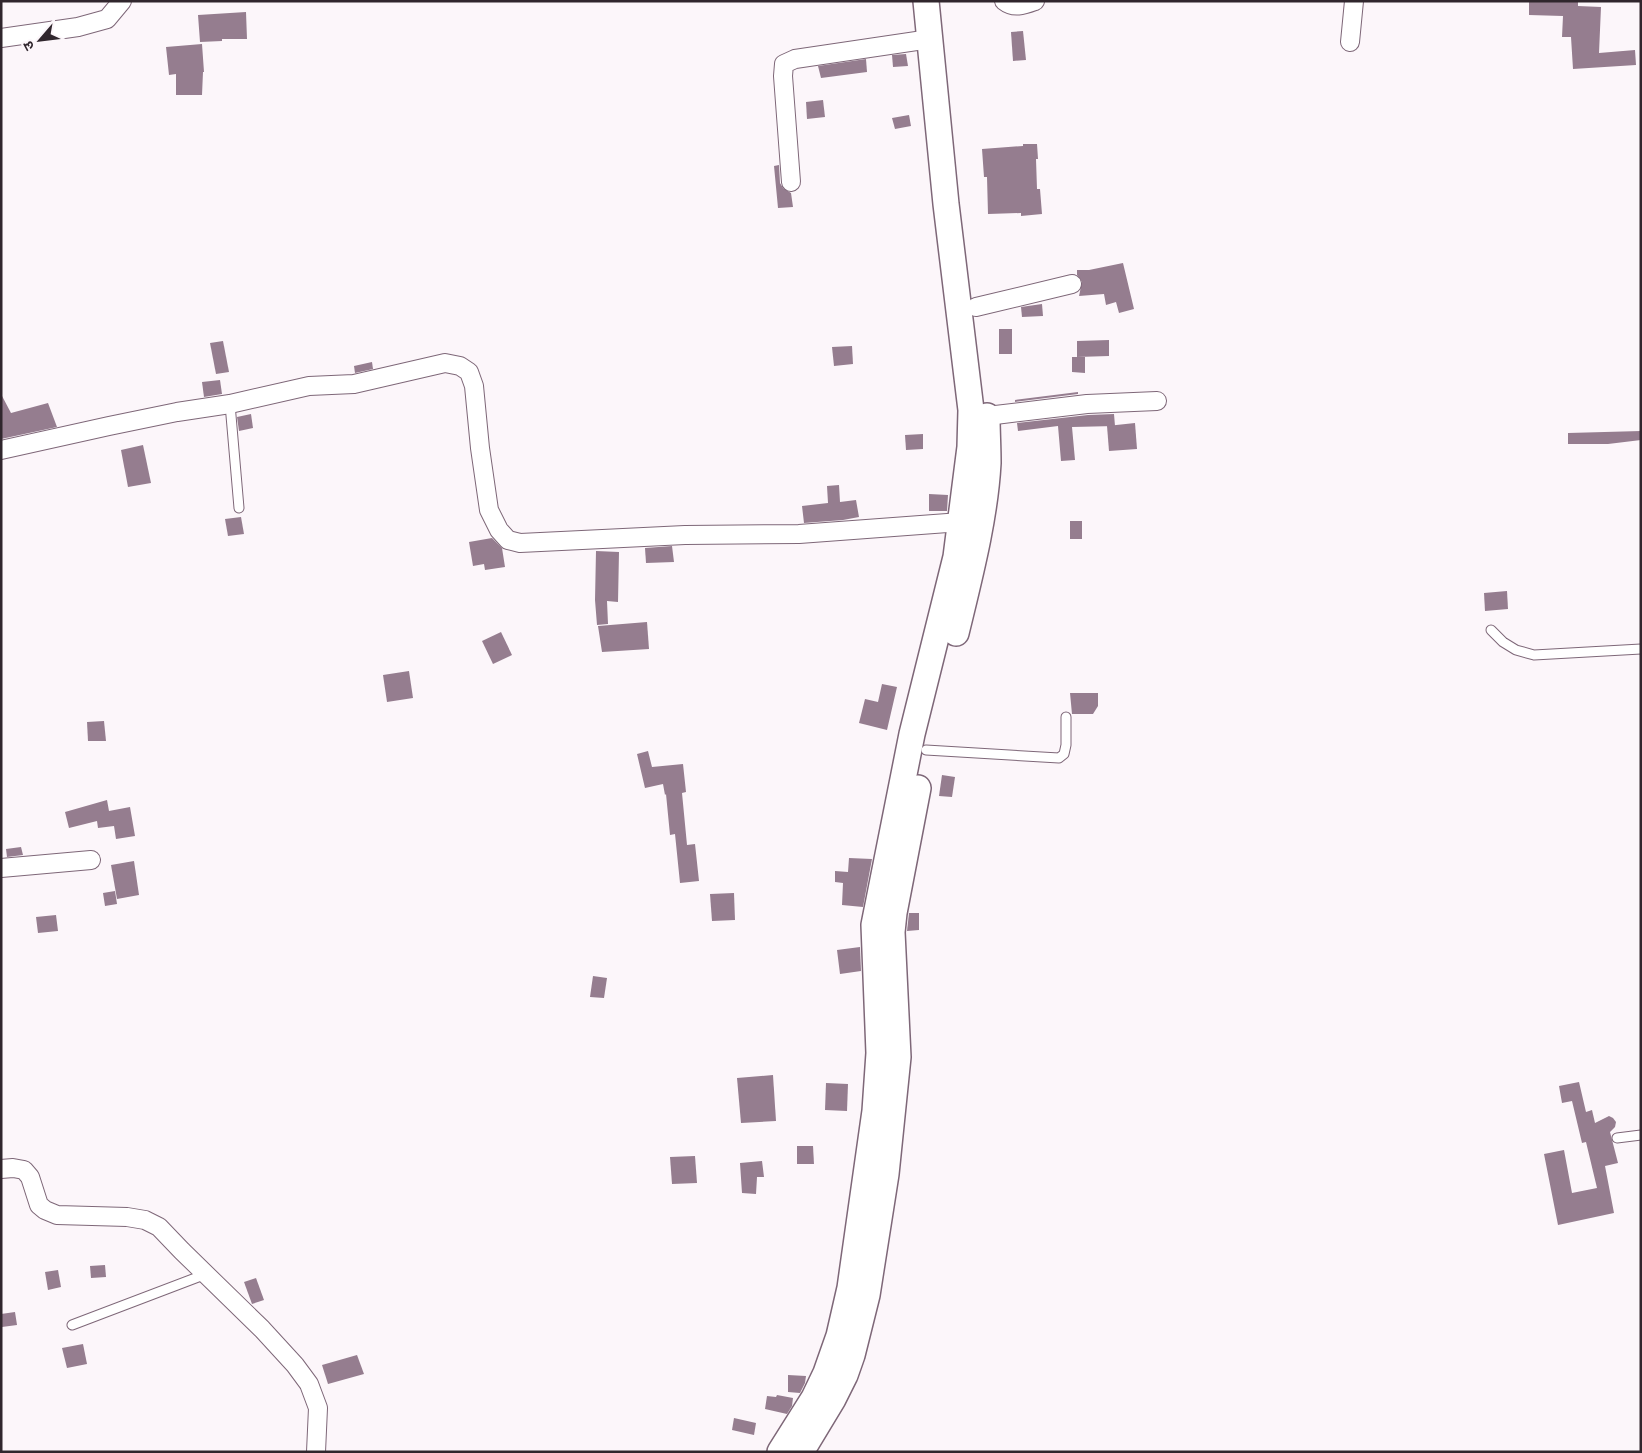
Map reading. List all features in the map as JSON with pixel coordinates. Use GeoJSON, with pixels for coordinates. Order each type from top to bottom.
{"type":"FeatureCollection","features":[{"type":"Feature","properties":{"kind":"street"},"geometry":{"type":"LineString","coordinates":[[1,38],[78,27],[107,19],[122,1]]}},
{"type":"Feature","properties":{"kind":"street"},"geometry":{"type":"LineString","coordinates":[[780,1452],[814,1398],[826,1373],[839,1336],[850,1288],[875,1111],[879,1053],[874,925],[912,734],[956,557],[970,447],[971,410],[946,204],[926,1]]}},
{"type":"Feature","properties":{"kind":"street"},"geometry":{"type":"LineString","coordinates":[[801,1452],[845,1375],[852,1355],[866,1295],[886,1174],[898,1057],[892,932],[894,913],[926,750],[969,580],[988,463],[987,416],[976,307],[958,171],[949,48],[942,1]]}},
{"type":"Feature","properties":{"kind":"street"},"geometry":{"type":"LineString","coordinates":[[1004,1],[1010,6],[1018,6],[1035,1]]}},
{"type":"Feature","properties":{"kind":"street"},"geometry":{"type":"LineString","coordinates":[[1350,42],[1354,1]]}},
{"type":"Feature","properties":{"kind":"street"},"geometry":{"type":"LineString","coordinates":[[791,182],[783,76],[784,64],[794,59],[930,39]]}},
{"type":"Feature","properties":{"kind":"street"},"geometry":{"type":"LineString","coordinates":[[976,307],[1072,284]]}},
{"type":"Feature","properties":{"kind":"street"},"geometry":{"type":"LineString","coordinates":[[1,450],[177,412],[230,404],[309,386],[354,384],[444,363],[460,366],[469,372],[474,386],[489,510],[496,524],[508,540],[520,543],[676,535],[799,534],[961,522]]}},
{"type":"Feature","properties":{"kind":"street"},"geometry":{"type":"LineString","coordinates":[[987,416],[1087,404],[1157,401]]}},
{"type":"Feature","properties":{"kind":"street"},"geometry":{"type":"LineString","coordinates":[[1,868],[91,860]]}},
{"type":"Feature","properties":{"kind":"street"},"geometry":{"type":"LineString","coordinates":[[1,1168],[24,1170],[30,1177],[39,1205],[57,1215],[128,1216],[145,1220],[159,1227],[262,1329],[295,1365],[309,1384],[318,1408],[316,1452]]}},
{"type":"Feature","properties":{"kind":"lane"},"geometry":{"type":"LineString","coordinates":[[230,404],[239,508]]}},
{"type":"Feature","properties":{"kind":"lane"},"geometry":{"type":"LineString","coordinates":[[1491,630],[1503,642],[1516,650],[1534,655],[1641,649]]}},
{"type":"Feature","properties":{"kind":"lane"},"geometry":{"type":"LineString","coordinates":[[926,750],[1059,758],[1064,754],[1066,745],[1066,717]]}},
{"type":"Feature","properties":{"kind":"lane"},"geometry":{"type":"LineString","coordinates":[[1616,1138],[1641,1135]]}},
{"type":"Feature","properties":{"kind":"lane"},"geometry":{"type":"LineString","coordinates":[[72,1325],[206,1274]]}},
{"type":"Feature","properties":{"kind":"building"},"geometry":{"type":"Polygon","coordinates":[[[1529,1],[1578,2],[1578,6],[1601,7],[1599,53],[1635,50],[1636,65],[1573,69],[1571,37],[1562,37],[1563,16],[1529,15],[1529,1]]]}},
{"type":"Feature","properties":{"kind":"building"},"geometry":{"type":"Polygon","coordinates":[[[246,12],[247,39],[222,39],[222,41],[200,42],[198,15],[246,12]]]}},
{"type":"Feature","properties":{"kind":"building"},"geometry":{"type":"Polygon","coordinates":[[[1023,31],[1026,60],[1013,61],[1011,32],[1023,31]]]}},
{"type":"Feature","properties":{"kind":"building"},"geometry":{"type":"Polygon","coordinates":[[[202,44],[204,72],[202,95],[176,95],[176,74],[169,75],[166,47],[202,44]]]}},
{"type":"Feature","properties":{"kind":"building"},"geometry":{"type":"Polygon","coordinates":[[[906,54],[908,66],[893,67],[892,55],[906,54]]]}},
{"type":"Feature","properties":{"kind":"building"},"geometry":{"type":"Polygon","coordinates":[[[866,59],[867,72],[821,78],[818,66],[866,59]]]}},
{"type":"Feature","properties":{"kind":"building"},"geometry":{"type":"Polygon","coordinates":[[[823,100],[825,117],[807,119],[806,102],[823,100]]]}},
{"type":"Feature","properties":{"kind":"building"},"geometry":{"type":"Polygon","coordinates":[[[909,115],[911,126],[895,129],[892,118],[909,115]]]}},
{"type":"Feature","properties":{"kind":"building"},"geometry":{"type":"Polygon","coordinates":[[[1023,144],[1037,144],[1037,189],[1040,189],[1042,214],[1021,216],[1021,213],[988,214],[987,177],[984,177],[982,149],[1023,146],[1023,144]]]}},
{"type":"Feature","properties":{"kind":"building"},"geometry":{"type":"Polygon","coordinates":[[[779,165],[780,183],[783,188],[791,193],[793,207],[778,208],[774,166],[779,165]]]}},
{"type":"Feature","properties":{"kind":"building"},"geometry":{"type":"Polygon","coordinates":[[[1123,263],[1134,309],[1119,313],[1116,302],[1106,305],[1104,294],[1079,296],[1082,282],[1077,275],[1077,270],[1089,270],[1123,263]]]}},
{"type":"Feature","properties":{"kind":"building"},"geometry":{"type":"Polygon","coordinates":[[[1042,304],[1043,316],[1022,317],[1021,307],[1042,304]]]}},
{"type":"Feature","properties":{"kind":"building"},"geometry":{"type":"Polygon","coordinates":[[[999,329],[1012,329],[1012,354],[999,354],[999,329]]]}},
{"type":"Feature","properties":{"kind":"building"},"geometry":{"type":"Polygon","coordinates":[[[1109,340],[1109,356],[1077,357],[1077,341],[1109,340]]]}},
{"type":"Feature","properties":{"kind":"building"},"geometry":{"type":"Polygon","coordinates":[[[223,341],[229,372],[216,374],[210,343],[223,341]]]}},
{"type":"Feature","properties":{"kind":"building"},"geometry":{"type":"Polygon","coordinates":[[[852,346],[853,364],[834,366],[832,347],[852,346]]]}},
{"type":"Feature","properties":{"kind":"building"},"geometry":{"type":"Polygon","coordinates":[[[1072,357],[1085,357],[1085,373],[1072,372],[1072,357]]]}},
{"type":"Feature","properties":{"kind":"building"},"geometry":{"type":"Polygon","coordinates":[[[372,362],[373,369],[355,373],[354,366],[372,362]]]}},
{"type":"Feature","properties":{"kind":"building"},"geometry":{"type":"Polygon","coordinates":[[[220,380],[222,394],[204,397],[202,382],[220,380]]]}},
{"type":"Feature","properties":{"kind":"building"},"geometry":{"type":"Polygon","coordinates":[[[1078,392],[1078,394],[1015,402],[1015,400],[1078,392]]]}},
{"type":"Feature","properties":{"kind":"building"},"geometry":{"type":"Polygon","coordinates":[[[1,394],[11,413],[48,403],[57,427],[1,439],[1,394]]]}},
{"type":"Feature","properties":{"kind":"building"},"geometry":{"type":"Polygon","coordinates":[[[251,414],[253,428],[239,431],[237,417],[251,414]]]}},
{"type":"Feature","properties":{"kind":"building"},"geometry":{"type":"Polygon","coordinates":[[[1114,414],[1115,426],[1072,427],[1075,460],[1061,461],[1058,426],[1018,431],[1017,423],[1114,414]]]}},
{"type":"Feature","properties":{"kind":"building"},"geometry":{"type":"Polygon","coordinates":[[[1135,423],[1137,449],[1109,451],[1107,426],[1135,423]]]}},
{"type":"Feature","properties":{"kind":"building"},"geometry":{"type":"Polygon","coordinates":[[[1641,431],[1641,440],[1608,444],[1568,444],[1568,433],[1641,431]]]}},
{"type":"Feature","properties":{"kind":"building"},"geometry":{"type":"Polygon","coordinates":[[[923,434],[923,449],[906,450],[905,435],[923,434]]]}},
{"type":"Feature","properties":{"kind":"building"},"geometry":{"type":"Polygon","coordinates":[[[143,445],[151,483],[128,487],[121,450],[143,445]]]}},
{"type":"Feature","properties":{"kind":"building"},"geometry":{"type":"Polygon","coordinates":[[[839,485],[840,502],[856,500],[859,517],[804,523],[802,506],[828,503],[827,486],[839,485]]]}},
{"type":"Feature","properties":{"kind":"building"},"geometry":{"type":"Polygon","coordinates":[[[929,494],[948,495],[947,511],[929,511],[929,494]]]}},
{"type":"Feature","properties":{"kind":"building"},"geometry":{"type":"Polygon","coordinates":[[[241,517],[244,534],[228,536],[225,519],[241,517]]]}},
{"type":"Feature","properties":{"kind":"building"},"geometry":{"type":"Polygon","coordinates":[[[1070,521],[1082,521],[1082,539],[1070,539],[1070,521]]]}},
{"type":"Feature","properties":{"kind":"building"},"geometry":{"type":"Polygon","coordinates":[[[492,538],[502,548],[505,567],[485,570],[484,564],[473,566],[469,542],[492,538]]]}},
{"type":"Feature","properties":{"kind":"building"},"geometry":{"type":"Polygon","coordinates":[[[672,546],[674,562],[646,563],[645,548],[672,546]]]}},
{"type":"Feature","properties":{"kind":"building"},"geometry":{"type":"Polygon","coordinates":[[[596,551],[619,552],[618,602],[607,601],[608,624],[597,625],[595,600],[596,551]]]}},
{"type":"Feature","properties":{"kind":"building"},"geometry":{"type":"Polygon","coordinates":[[[1507,591],[1508,609],[1485,611],[1484,593],[1507,591]]]}},
{"type":"Feature","properties":{"kind":"building"},"geometry":{"type":"Polygon","coordinates":[[[647,622],[649,649],[602,652],[598,626],[647,622]]]}},
{"type":"Feature","properties":{"kind":"building"},"geometry":{"type":"Polygon","coordinates":[[[501,632],[512,655],[493,664],[482,641],[501,632]]]}},
{"type":"Feature","properties":{"kind":"building"},"geometry":{"type":"Polygon","coordinates":[[[409,671],[413,698],[387,702],[383,675],[409,671]]]}},
{"type":"Feature","properties":{"kind":"building"},"geometry":{"type":"Polygon","coordinates":[[[882,684],[897,687],[887,730],[859,723],[865,699],[878,702],[882,684]]]}},
{"type":"Feature","properties":{"kind":"building"},"geometry":{"type":"Polygon","coordinates":[[[1070,693],[1098,693],[1098,706],[1093,714],[1072,714],[1070,693]]]}},
{"type":"Feature","properties":{"kind":"building"},"geometry":{"type":"Polygon","coordinates":[[[104,721],[106,741],[88,741],[87,722],[104,721]]]}},
{"type":"Feature","properties":{"kind":"building"},"geometry":{"type":"Polygon","coordinates":[[[648,751],[652,767],[683,764],[686,792],[682,793],[687,845],[695,844],[699,881],[680,883],[675,834],[670,835],[666,794],[663,784],[645,788],[637,754],[648,751]]]}},
{"type":"Feature","properties":{"kind":"building"},"geometry":{"type":"Polygon","coordinates":[[[942,775],[955,777],[952,797],[939,796],[942,775]]]}},
{"type":"Feature","properties":{"kind":"building"},"geometry":{"type":"Polygon","coordinates":[[[107,800],[109,811],[130,807],[135,836],[116,839],[114,826],[98,828],[97,821],[69,828],[65,812],[107,800]]]}},
{"type":"Feature","properties":{"kind":"building"},"geometry":{"type":"Polygon","coordinates":[[[21,847],[23,855],[7,857],[6,849],[21,847]]]}},
{"type":"Feature","properties":{"kind":"building"},"geometry":{"type":"Polygon","coordinates":[[[849,858],[872,859],[863,907],[842,905],[843,883],[835,882],[835,871],[848,872],[849,858]]]}},
{"type":"Feature","properties":{"kind":"building"},"geometry":{"type":"Polygon","coordinates":[[[134,861],[139,895],[117,899],[111,865],[134,861]]]}},
{"type":"Feature","properties":{"kind":"building"},"geometry":{"type":"Polygon","coordinates":[[[115,891],[117,904],[105,906],[103,893],[115,891]]]}},
{"type":"Feature","properties":{"kind":"building"},"geometry":{"type":"Polygon","coordinates":[[[734,893],[735,920],[712,921],[710,894],[734,893]]]}},
{"type":"Feature","properties":{"kind":"building"},"geometry":{"type":"Polygon","coordinates":[[[909,913],[919,913],[919,930],[907,931],[909,913]]]}},
{"type":"Feature","properties":{"kind":"building"},"geometry":{"type":"Polygon","coordinates":[[[56,915],[58,931],[38,933],[36,917],[56,915]]]}},
{"type":"Feature","properties":{"kind":"building"},"geometry":{"type":"Polygon","coordinates":[[[860,947],[861,971],[840,974],[837,950],[860,947]]]}},
{"type":"Feature","properties":{"kind":"building"},"geometry":{"type":"Polygon","coordinates":[[[593,976],[607,978],[604,998],[590,997],[593,976]]]}},
{"type":"Feature","properties":{"kind":"building"},"geometry":{"type":"Polygon","coordinates":[[[773,1075],[776,1121],[741,1123],[737,1078],[773,1075]]]}},
{"type":"Feature","properties":{"kind":"building"},"geometry":{"type":"Polygon","coordinates":[[[1579,1082],[1586,1112],[1592,1110],[1595,1123],[1609,1116],[1616,1122],[1615,1127],[1610,1132],[1618,1163],[1605,1166],[1614,1213],[1558,1225],[1544,1154],[1564,1150],[1572,1193],[1597,1188],[1586,1142],[1582,1143],[1572,1101],[1562,1103],[1559,1086],[1579,1082]]]}},
{"type":"Feature","properties":{"kind":"building"},"geometry":{"type":"Polygon","coordinates":[[[826,1083],[848,1084],[847,1111],[825,1110],[826,1083]]]}},
{"type":"Feature","properties":{"kind":"building"},"geometry":{"type":"Polygon","coordinates":[[[797,1146],[813,1146],[814,1164],[797,1164],[797,1146]]]}},
{"type":"Feature","properties":{"kind":"building"},"geometry":{"type":"Polygon","coordinates":[[[695,1156],[697,1183],[672,1184],[670,1157],[695,1156]]]}},
{"type":"Feature","properties":{"kind":"building"},"geometry":{"type":"Polygon","coordinates":[[[762,1161],[764,1177],[757,1177],[756,1194],[742,1193],[740,1163],[762,1161]]]}},
{"type":"Feature","properties":{"kind":"building"},"geometry":{"type":"Polygon","coordinates":[[[105,1265],[106,1277],[91,1278],[90,1266],[105,1265]]]}},
{"type":"Feature","properties":{"kind":"building"},"geometry":{"type":"Polygon","coordinates":[[[58,1270],[61,1287],[48,1290],[45,1272],[58,1270]]]}},
{"type":"Feature","properties":{"kind":"building"},"geometry":{"type":"Polygon","coordinates":[[[256,1278],[264,1300],[252,1304],[244,1282],[256,1278]]]}},
{"type":"Feature","properties":{"kind":"building"},"geometry":{"type":"Polygon","coordinates":[[[15,1312],[17,1325],[2,1327],[1,1314],[15,1312]]]}},
{"type":"Feature","properties":{"kind":"building"},"geometry":{"type":"Polygon","coordinates":[[[83,1344],[87,1364],[67,1368],[62,1348],[83,1344]]]}},
{"type":"Feature","properties":{"kind":"building"},"geometry":{"type":"Polygon","coordinates":[[[357,1355],[364,1374],[328,1384],[322,1365],[357,1355]]]}},
{"type":"Feature","properties":{"kind":"building"},"geometry":{"type":"Polygon","coordinates":[[[788,1375],[806,1376],[800,1393],[788,1392],[788,1375]]]}},
{"type":"Feature","properties":{"kind":"building"},"geometry":{"type":"Polygon","coordinates":[[[777,1395],[793,1398],[792,1406],[787,1414],[765,1409],[767,1396],[776,1397],[777,1395]]]}},
{"type":"Feature","properties":{"kind":"building"},"geometry":{"type":"Polygon","coordinates":[[[734,1418],[756,1423],[754,1435],[732,1430],[734,1418]]]}}]}
